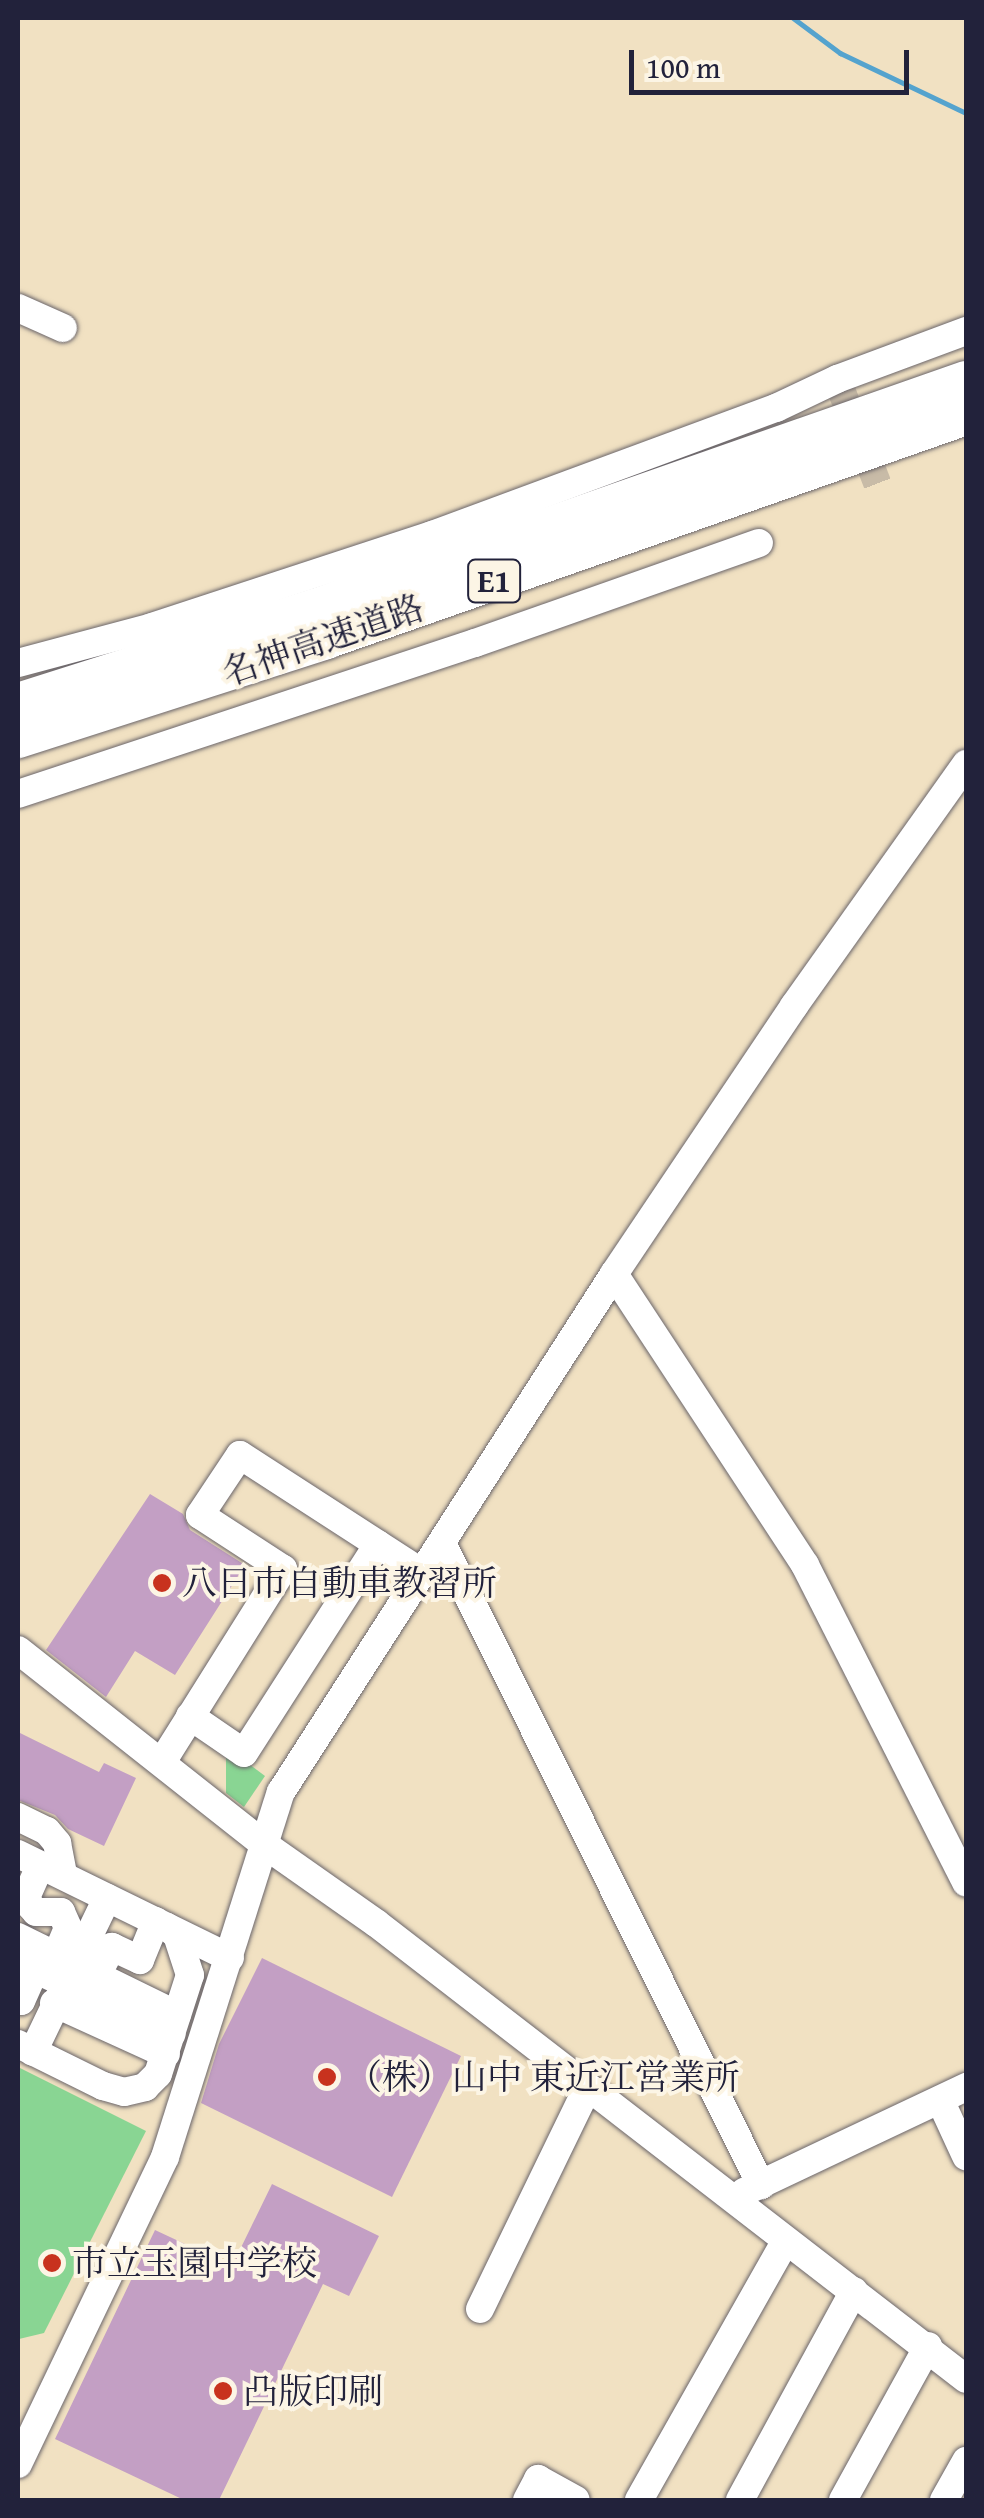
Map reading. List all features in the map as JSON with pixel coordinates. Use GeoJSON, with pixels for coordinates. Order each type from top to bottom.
{"type":"FeatureCollection","features":[{"type":"Feature","properties":{"kind":"highway","name":"名神高速道路"},"geometry":{"type":"LineString","coordinates":[[18,703],[298,615],[966,381]]}},
{"type":"Feature","properties":{"kind":"highway","name":"名神高速道路"},"geometry":{"type":"LineString","coordinates":[[18,740],[184,687],[966,415]]}},
{"type":"Feature","properties":{"kind":"street"},"geometry":{"type":"LineString","coordinates":[[18,308],[62,328]]}},
{"type":"Feature","properties":{"kind":"street"},"geometry":{"type":"LineString","coordinates":[[18,663],[152,627],[432,535],[776,408],[838,379],[966,331]]}},
{"type":"Feature","properties":{"kind":"street"},"geometry":{"type":"LineString","coordinates":[[18,794],[475,644],[760,544]]}},
{"type":"Feature","properties":{"kind":"street"},"geometry":{"type":"LineString","coordinates":[[18,2464],[165,2157],[280,1792],[444,1545],[517,1420],[614,1274],[794,1006],[966,764]]}},
{"type":"Feature","properties":{"kind":"street"},"geometry":{"type":"LineString","coordinates":[[614,1274],[805,1564],[966,1883]]}},
{"type":"Feature","properties":{"kind":"street"},"geometry":{"type":"LineString","coordinates":[[162,1762],[283,1569],[200,1516],[240,1455],[424,1574]]}},
{"type":"Feature","properties":{"kind":"street"},"geometry":{"type":"LineString","coordinates":[[190,1716],[244,1753],[378,1544]]}},
{"type":"Feature","properties":{"kind":"street"},"geometry":{"type":"LineString","coordinates":[[444,1545],[761,2185]]}},
{"type":"Feature","properties":{"kind":"street"},"geometry":{"type":"LineString","coordinates":[[18,1650],[266,1846],[376,1923],[966,2379]]}},
{"type":"Feature","properties":{"kind":"street"},"geometry":{"type":"LineString","coordinates":[[18,1817],[46,1831],[57,1843],[32,1862],[25,1900],[36,1912],[62,1912],[68,1928],[57,1973],[26,2048],[103,2086],[124,2092],[146,2087],[158,2074],[190,1975],[177,1935],[161,1924]]}},
{"type":"Feature","properties":{"kind":"street"},"geometry":{"type":"LineString","coordinates":[[32,1862],[230,1958]]}},
{"type":"Feature","properties":{"kind":"street"},"geometry":{"type":"LineString","coordinates":[[57,1973],[106,1898]]}},
{"type":"Feature","properties":{"kind":"street"},"geometry":{"type":"LineString","coordinates":[[18,2000],[21,2002],[57,1973],[112,1947],[140,1960],[161,1924]]}},
{"type":"Feature","properties":{"kind":"street"},"geometry":{"type":"LineString","coordinates":[[142,1996],[161,1924]]}},
{"type":"Feature","properties":{"kind":"street"},"geometry":{"type":"LineString","coordinates":[[18,1937],[57,1973],[172,2034]]}},
{"type":"Feature","properties":{"kind":"street"},"geometry":{"type":"LineString","coordinates":[[57,1973],[142,1996],[172,2034]]}},
{"type":"Feature","properties":{"kind":"street"},"geometry":{"type":"LineString","coordinates":[[480,2309],[588,2087]]}},
{"type":"Feature","properties":{"kind":"street"},"geometry":{"type":"LineString","coordinates":[[728,2198],[966,2087]]}},
{"type":"Feature","properties":{"kind":"street"},"geometry":{"type":"LineString","coordinates":[[940,2102],[966,2156]]}},
{"type":"Feature","properties":{"kind":"street"},"geometry":{"type":"LineString","coordinates":[[640,2500],[785,2242]]}},
{"type":"Feature","properties":{"kind":"street"},"geometry":{"type":"LineString","coordinates":[[740,2500],[854,2292]]}},
{"type":"Feature","properties":{"kind":"street"},"geometry":{"type":"LineString","coordinates":[[843,2500],[928,2346]]}},
{"type":"Feature","properties":{"kind":"street"},"geometry":{"type":"LineString","coordinates":[[944,2500],[966,2462]]}},
{"type":"Feature","properties":{"kind":"street"},"geometry":{"type":"LineString","coordinates":[[526,2500],[538,2479],[576,2500]]}},
{"type":"Feature","properties":{"kind":"green space"},"geometry":{"type":"Polygon","coordinates":[[[226,1747],[265,1776],[244,1807],[226,1793],[226,1747]]]}},
{"type":"Feature","properties":{"kind":"green space","name":"市立玉園中学校"},"geometry":{"type":"Polygon","coordinates":[[[18,2067],[146,2131],[44,2333],[19,2339],[18,2067]]]}},
{"type":"Feature","properties":{"kind":"building","name":"八日市自動車教習所"},"geometry":{"type":"Polygon","coordinates":[[[150,1494],[183,1514],[190,1530],[245,1565],[175,1675],[135,1651],[106,1697],[46,1650],[150,1494]]]}},
{"type":"Feature","properties":{"kind":"building"},"geometry":{"type":"Polygon","coordinates":[[[18,1732],[99,1772],[104,1763],[136,1778],[104,1846],[68,1829],[55,1815],[18,1800],[18,1732]]]}},
{"type":"Feature","properties":{"kind":"building","name":"（株）山中 東近江営業所"},"geometry":{"type":"Polygon","coordinates":[[[262,1958],[461,2056],[392,2197],[201,2103],[219,2044],[262,1958]]]}},
{"type":"Feature","properties":{"kind":"building"},"geometry":{"type":"Polygon","coordinates":[[[272,2184],[379,2236],[349,2296],[323,2284],[219,2500],[184,2500],[55,2439],[155,2230],[232,2266],[272,2184]]]}},
{"type":"Feature","properties":{"kind":"waterway"},"geometry":{"type":"LineString","coordinates":[[793,18],[840,53],[966,113]]}},
{"type":"Feature","properties":{"kind":"tunnel"},"geometry":{"type":"LineString","coordinates":[[837,379],[881,493]]}},
{"type":"Feature","properties":{"kind":"place","name":"八日市自動車教習所"},"geometry":{"type":"Point","coordinates":[162,1583]}},
{"type":"Feature","properties":{"kind":"place","name":"（株）山中 東近江営業所"},"geometry":{"type":"Point","coordinates":[327,2077]}},
{"type":"Feature","properties":{"kind":"place","name":"市立玉園中学校"},"geometry":{"type":"Point","coordinates":[52,2263]}},
{"type":"Feature","properties":{"kind":"place","name":"凸版印刷"},"geometry":{"type":"Point","coordinates":[223,2391]}}]}
